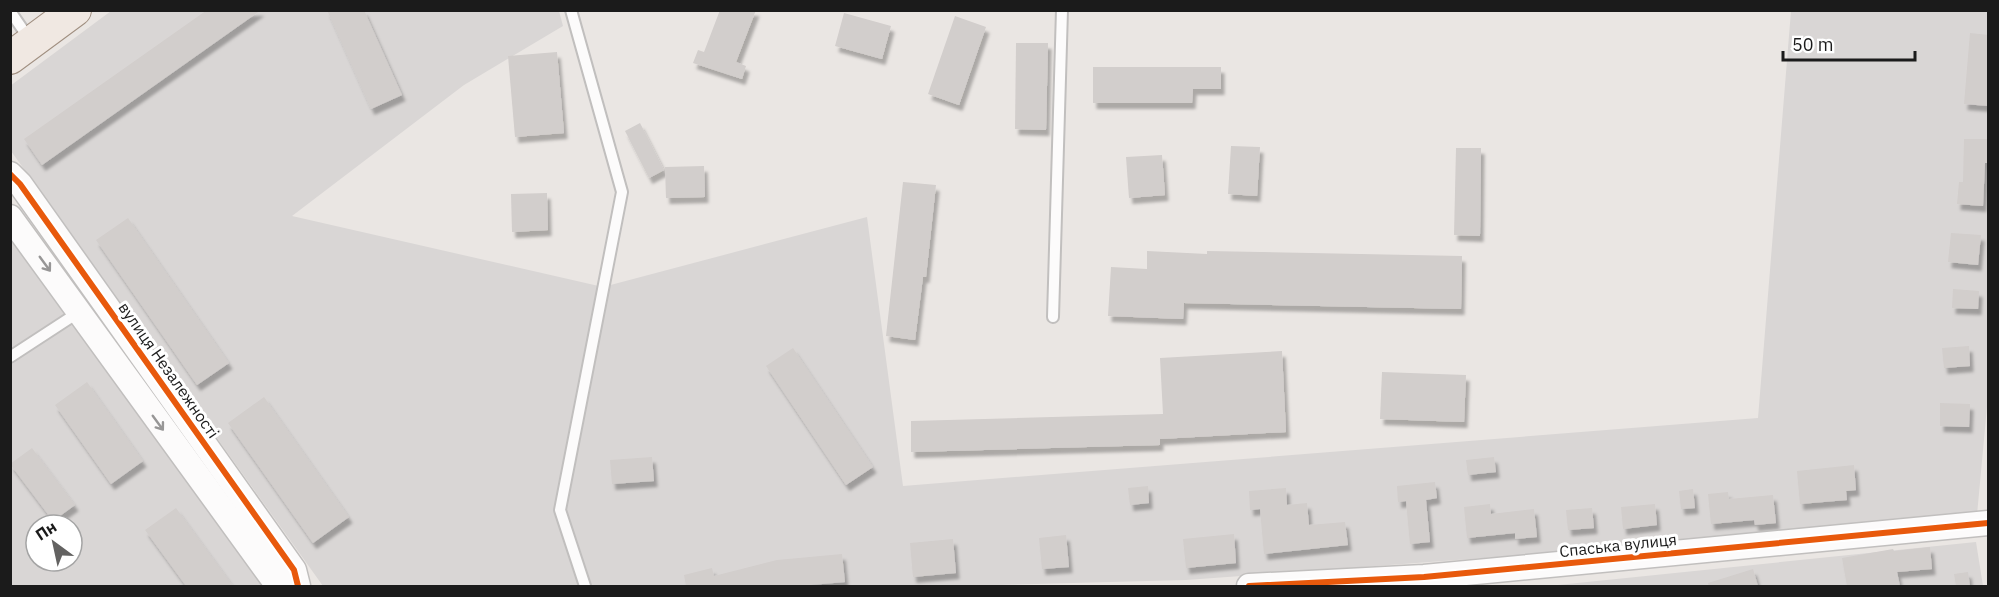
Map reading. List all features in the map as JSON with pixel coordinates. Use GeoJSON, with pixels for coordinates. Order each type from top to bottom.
{"type":"FeatureCollection","features":[{"type":"Feature","properties":{"kind":"main road"},"geometry":{"type":"LineString","coordinates":[[21,50],[75,10]]}},
{"type":"Feature","properties":{"kind":"street","name":"вулиця Незалежності"},"geometry":{"type":"LineString","coordinates":[[10,174],[20,184],[294,570],[298,586]]}},
{"type":"Feature","properties":{"kind":"street"},"geometry":{"type":"LineString","coordinates":[[10,217],[278,586]]}},
{"type":"Feature","properties":{"kind":"street","name":"Спаська вулиця"},"geometry":{"type":"LineString","coordinates":[[1249,586],[1425,582],[1989,523]]}},
{"type":"Feature","properties":{"kind":"lane"},"geometry":{"type":"LineString","coordinates":[[571,10],[622,192],[560,510],[585,586]]}},
{"type":"Feature","properties":{"kind":"lane"},"geometry":{"type":"LineString","coordinates":[[1053,317],[1062,10]]}},
{"type":"Feature","properties":{"kind":"lane"},"geometry":{"type":"LineString","coordinates":[[10,11],[21,50]]}},
{"type":"Feature","properties":{"kind":"lane"},"geometry":{"type":"LineString","coordinates":[[10,357],[79,312]]}},
{"type":"Feature","properties":{"kind":"shaded area"},"geometry":{"type":"Polygon","coordinates":[[[111,11],[559,11],[563,26],[464,85],[292,216],[603,287],[867,217],[903,486],[1758,418],[1791,11],[1988,11],[1988,396],[1977,515],[1511,556],[1186,580],[957,586],[323,586],[11,151],[10,86],[111,11]]]}},
{"type":"Feature","properties":{"kind":"shaded area"},"geometry":{"type":"Polygon","coordinates":[[[11,239],[265,586],[11,586],[11,239]]]}},
{"type":"Feature","properties":{"kind":"shaded area"},"geometry":{"type":"Polygon","coordinates":[[[1976,542],[1983,586],[1548,586],[1976,542]]]}},
{"type":"Feature","properties":{"kind":"building"},"geometry":{"type":"Polygon","coordinates":[[[207,10],[261,10],[42,165],[24,139],[207,10]]]}},
{"type":"Feature","properties":{"kind":"building"},"geometry":{"type":"Polygon","coordinates":[[[327,10],[364,10],[402,95],[371,109],[327,10]]]}},
{"type":"Feature","properties":{"kind":"building"},"geometry":{"type":"Polygon","coordinates":[[[720,10],[756,10],[736,62],[746,66],[742,79],[693,63],[698,50],[704,52],[720,10]]]}},
{"type":"Feature","properties":{"kind":"building"},"geometry":{"type":"Polygon","coordinates":[[[844,13],[891,26],[882,59],[835,46],[844,13]]]}},
{"type":"Feature","properties":{"kind":"building"},"geometry":{"type":"Polygon","coordinates":[[[955,16],[986,27],[959,105],[928,94],[955,16]]]}},
{"type":"Feature","properties":{"kind":"building"},"geometry":{"type":"Polygon","coordinates":[[[1970,33],[1989,35],[1989,106],[1964,104],[1970,33]]]}},
{"type":"Feature","properties":{"kind":"building"},"geometry":{"type":"Polygon","coordinates":[[[1016,43],[1048,43],[1046,130],[1015,129],[1016,43]]]}},
{"type":"Feature","properties":{"kind":"building"},"geometry":{"type":"Polygon","coordinates":[[[557,52],[564,133],[515,137],[508,56],[557,52]]]}},
{"type":"Feature","properties":{"kind":"building"},"geometry":{"type":"Polygon","coordinates":[[[1093,67],[1221,67],[1221,89],[1193,89],[1192,103],[1093,103],[1093,67]]]}},
{"type":"Feature","properties":{"kind":"building"},"geometry":{"type":"Polygon","coordinates":[[[640,123],[664,170],[649,178],[625,131],[640,123]]]}},
{"type":"Feature","properties":{"kind":"building"},"geometry":{"type":"Polygon","coordinates":[[[1964,139],[1988,139],[1983,206],[1957,204],[1959,182],[1963,182],[1964,139]]]}},
{"type":"Feature","properties":{"kind":"building"},"geometry":{"type":"Polygon","coordinates":[[[1231,146],[1260,147],[1257,196],[1228,194],[1231,146]]]}},
{"type":"Feature","properties":{"kind":"building"},"geometry":{"type":"Polygon","coordinates":[[[1456,148],[1481,148],[1480,236],[1454,235],[1456,148]]]}},
{"type":"Feature","properties":{"kind":"building"},"geometry":{"type":"Polygon","coordinates":[[[1162,155],[1165,195],[1129,198],[1126,157],[1162,155]]]}},
{"type":"Feature","properties":{"kind":"building"},"geometry":{"type":"Polygon","coordinates":[[[704,166],[705,197],[666,198],[665,167],[704,166]]]}},
{"type":"Feature","properties":{"kind":"building"},"geometry":{"type":"Polygon","coordinates":[[[903,182],[936,185],[926,277],[923,277],[915,340],[886,336],[903,182]]]}},
{"type":"Feature","properties":{"kind":"building"},"geometry":{"type":"Polygon","coordinates":[[[547,193],[548,230],[512,232],[511,194],[547,193]]]}},
{"type":"Feature","properties":{"kind":"building"},"geometry":{"type":"Polygon","coordinates":[[[128,218],[229,363],[197,385],[96,240],[128,218]]]}},
{"type":"Feature","properties":{"kind":"building"},"geometry":{"type":"Polygon","coordinates":[[[1951,233],[1981,235],[1978,265],[1948,262],[1951,233]]]}},
{"type":"Feature","properties":{"kind":"building"},"geometry":{"type":"Polygon","coordinates":[[[1147,251],[1207,254],[1207,251],[1462,256],[1461,309],[1184,303],[1183,319],[1108,316],[1111,267],[1147,269],[1147,251]]]}},
{"type":"Feature","properties":{"kind":"building"},"geometry":{"type":"Polygon","coordinates":[[[1953,289],[1979,291],[1978,309],[1952,308],[1953,289]]]}},
{"type":"Feature","properties":{"kind":"building"},"geometry":{"type":"Polygon","coordinates":[[[1969,346],[1970,366],[1944,368],[1942,348],[1969,346]]]}},
{"type":"Feature","properties":{"kind":"building"},"geometry":{"type":"Polygon","coordinates":[[[793,348],[873,467],[846,485],[766,366],[793,348]]]}},
{"type":"Feature","properties":{"kind":"building"},"geometry":{"type":"Polygon","coordinates":[[[1282,351],[1286,432],[1160,439],[1160,445],[911,452],[911,421],[1163,414],[1160,358],[1282,351]]]}},
{"type":"Feature","properties":{"kind":"building"},"geometry":{"type":"Polygon","coordinates":[[[1382,372],[1466,375],[1464,422],[1380,419],[1382,372]]]}},
{"type":"Feature","properties":{"kind":"building"},"geometry":{"type":"Polygon","coordinates":[[[87,382],[143,461],[111,484],[55,405],[87,382]]]}},
{"type":"Feature","properties":{"kind":"building"},"geometry":{"type":"Polygon","coordinates":[[[264,397],[349,517],[313,543],[228,423],[264,397]]]}},
{"type":"Feature","properties":{"kind":"building"},"geometry":{"type":"Polygon","coordinates":[[[1940,403],[1970,404],[1969,427],[1940,426],[1940,403]]]}},
{"type":"Feature","properties":{"kind":"building"},"geometry":{"type":"Polygon","coordinates":[[[32,448],[75,505],[64,513],[47,513],[10,464],[32,448]]]}},
{"type":"Feature","properties":{"kind":"building"},"geometry":{"type":"Polygon","coordinates":[[[652,457],[654,481],[612,484],[610,460],[652,457]]]}},
{"type":"Feature","properties":{"kind":"building"},"geometry":{"type":"Polygon","coordinates":[[[1494,457],[1496,472],[1468,475],[1466,460],[1494,457]]]}},
{"type":"Feature","properties":{"kind":"building"},"geometry":{"type":"Polygon","coordinates":[[[1854,465],[1856,490],[1846,491],[1847,500],[1800,504],[1797,471],[1854,465]]]}},
{"type":"Feature","properties":{"kind":"building"},"geometry":{"type":"Polygon","coordinates":[[[1435,482],[1437,498],[1426,500],[1430,542],[1410,544],[1406,501],[1398,502],[1397,486],[1435,482]]]}},
{"type":"Feature","properties":{"kind":"building"},"geometry":{"type":"Polygon","coordinates":[[[1148,486],[1149,503],[1130,505],[1128,488],[1148,486]]]}},
{"type":"Feature","properties":{"kind":"building"},"geometry":{"type":"Polygon","coordinates":[[[1286,488],[1287,505],[1307,503],[1309,525],[1345,522],[1348,545],[1264,554],[1260,509],[1250,510],[1249,491],[1286,488]]]}},
{"type":"Feature","properties":{"kind":"building"},"geometry":{"type":"Polygon","coordinates":[[[1693,489],[1695,508],[1681,509],[1679,491],[1693,489]]]}},
{"type":"Feature","properties":{"kind":"building"},"geometry":{"type":"Polygon","coordinates":[[[1728,492],[1729,499],[1773,495],[1776,523],[1755,525],[1754,520],[1711,524],[1708,494],[1728,492]]]}},
{"type":"Feature","properties":{"kind":"building"},"geometry":{"type":"Polygon","coordinates":[[[1490,504],[1491,514],[1534,509],[1537,537],[1515,539],[1515,533],[1467,538],[1464,507],[1490,504]]]}},
{"type":"Feature","properties":{"kind":"building"},"geometry":{"type":"Polygon","coordinates":[[[1655,504],[1657,525],[1623,529],[1621,507],[1655,504]]]}},
{"type":"Feature","properties":{"kind":"building"},"geometry":{"type":"Polygon","coordinates":[[[176,508],[233,586],[186,586],[145,530],[176,508]]]}},
{"type":"Feature","properties":{"kind":"building"},"geometry":{"type":"Polygon","coordinates":[[[1592,508],[1594,528],[1568,530],[1566,510],[1592,508]]]}},
{"type":"Feature","properties":{"kind":"building"},"geometry":{"type":"Polygon","coordinates":[[[1234,534],[1236,563],[1186,568],[1183,539],[1234,534]]]}},
{"type":"Feature","properties":{"kind":"building"},"geometry":{"type":"Polygon","coordinates":[[[1066,535],[1069,567],[1042,569],[1039,538],[1066,535]]]}},
{"type":"Feature","properties":{"kind":"building"},"geometry":{"type":"Polygon","coordinates":[[[953,539],[956,573],[913,577],[910,543],[953,539]]]}},
{"type":"Feature","properties":{"kind":"building"},"geometry":{"type":"Polygon","coordinates":[[[1930,547],[1932,569],[1897,572],[1900,586],[1847,586],[1842,558],[1893,549],[1894,551],[1930,547]]]}},
{"type":"Feature","properties":{"kind":"building"},"geometry":{"type":"Polygon","coordinates":[[[842,554],[845,582],[799,586],[686,586],[684,575],[712,568],[714,576],[777,560],[842,554]]]}},
{"type":"Feature","properties":{"kind":"building"},"geometry":{"type":"Polygon","coordinates":[[[1753,569],[1758,586],[1709,586],[1708,583],[1753,569]]]}},
{"type":"Feature","properties":{"kind":"building"},"geometry":{"type":"Polygon","coordinates":[[[1968,572],[1970,586],[1956,586],[1954,574],[1968,572]]]}},
{"type":"Feature","properties":{"kind":"cycle path"},"geometry":{"type":"LineString","coordinates":[[10,174],[20,184],[294,570],[298,586]]}},
{"type":"Feature","properties":{"kind":"cycle path"},"geometry":{"type":"LineString","coordinates":[[1249,586],[1424,577],[1988,523]]}}]}
